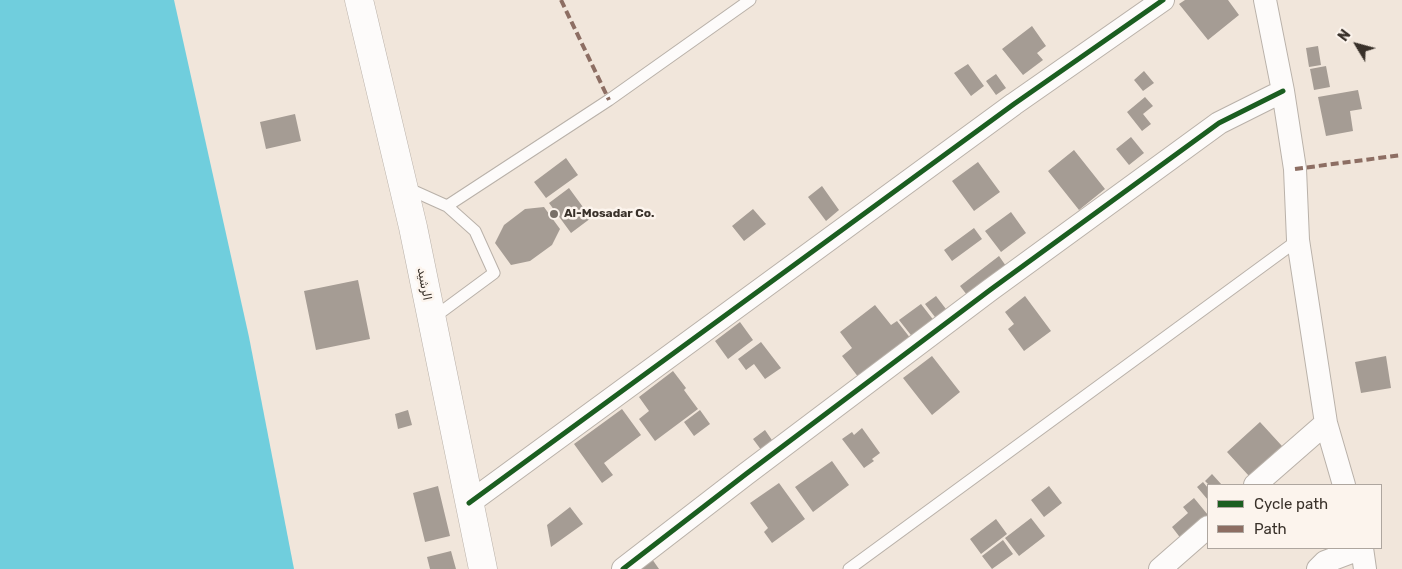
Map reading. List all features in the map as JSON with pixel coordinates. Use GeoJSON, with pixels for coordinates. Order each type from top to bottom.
{"type":"FeatureCollection","features":[{"type":"Feature","properties":{"kind":"main road","name":"الرشيد"},"geometry":{"type":"LineString","coordinates":[[359,0],[403,187],[483,569]]}},
{"type":"Feature","properties":{"kind":"street"},"geometry":{"type":"LineString","coordinates":[[469,503],[1014,104],[1163,0]]}},
{"type":"Feature","properties":{"kind":"street"},"geometry":{"type":"LineString","coordinates":[[1266,0],[1295,170],[1298,240],[1326,423],[1344,484]]}},
{"type":"Feature","properties":{"kind":"street"},"geometry":{"type":"LineString","coordinates":[[623,569],[982,296],[1219,123],[1283,91]]}},
{"type":"Feature","properties":{"kind":"street"},"geometry":{"type":"LineString","coordinates":[[1256,484],[1326,423]]}},
{"type":"Feature","properties":{"kind":"street"},"geometry":{"type":"LineString","coordinates":[[1160,569],[1207,527]]}},
{"type":"Feature","properties":{"kind":"street"},"geometry":{"type":"LineString","coordinates":[[1318,569],[1325,562],[1359,549]]}},
{"type":"Feature","properties":{"kind":"street"},"geometry":{"type":"LineString","coordinates":[[1362,549],[1365,569]]}},
{"type":"Feature","properties":{"kind":"lane"},"geometry":{"type":"LineString","coordinates":[[448,206],[608,100],[750,0]]}},
{"type":"Feature","properties":{"kind":"lane"},"geometry":{"type":"LineString","coordinates":[[403,187],[448,206],[475,231],[494,273],[431,320]]}},
{"type":"Feature","properties":{"kind":"lane"},"geometry":{"type":"LineString","coordinates":[[849,569],[1298,240]]}},
{"type":"Feature","properties":{"kind":"water"},"geometry":{"type":"Polygon","coordinates":[[[0,0],[174,0],[249,337],[294,569],[0,569],[0,0]]]}},
{"type":"Feature","properties":{"kind":"building"},"geometry":{"type":"Polygon","coordinates":[[[1185,0],[1228,0],[1239,15],[1208,40],[1179,4],[1185,0]]]}},
{"type":"Feature","properties":{"kind":"building"},"geometry":{"type":"Polygon","coordinates":[[[1032,26],[1046,46],[1037,53],[1043,60],[1023,75],[1002,49],[1032,26]]]}},
{"type":"Feature","properties":{"kind":"building"},"geometry":{"type":"Polygon","coordinates":[[[1318,46],[1321,65],[1309,67],[1306,48],[1318,46]]]}},
{"type":"Feature","properties":{"kind":"building"},"geometry":{"type":"Polygon","coordinates":[[[968,64],[984,86],[971,96],[954,73],[968,64]]]}},
{"type":"Feature","properties":{"kind":"building"},"geometry":{"type":"Polygon","coordinates":[[[1326,66],[1330,87],[1314,90],[1310,69],[1326,66]]]}},
{"type":"Feature","properties":{"kind":"building"},"geometry":{"type":"Polygon","coordinates":[[[1144,71],[1154,83],[1143,91],[1134,80],[1144,71]]]}},
{"type":"Feature","properties":{"kind":"building"},"geometry":{"type":"Polygon","coordinates":[[[996,74],[1006,88],[996,95],[986,81],[996,74]]]}},
{"type":"Feature","properties":{"kind":"building"},"geometry":{"type":"Polygon","coordinates":[[[1358,90],[1362,109],[1350,111],[1353,131],[1326,136],[1318,97],[1358,90]]]}},
{"type":"Feature","properties":{"kind":"building"},"geometry":{"type":"Polygon","coordinates":[[[1145,97],[1153,106],[1143,114],[1151,124],[1142,131],[1127,112],[1145,97]]]}},
{"type":"Feature","properties":{"kind":"building"},"geometry":{"type":"Polygon","coordinates":[[[295,114],[301,141],[266,149],[260,122],[295,114]]]}},
{"type":"Feature","properties":{"kind":"building"},"geometry":{"type":"Polygon","coordinates":[[[1131,137],[1144,153],[1129,165],[1116,149],[1131,137]]]}},
{"type":"Feature","properties":{"kind":"building"},"geometry":{"type":"Polygon","coordinates":[[[1074,150],[1105,189],[1079,210],[1048,171],[1074,150]]]}},
{"type":"Feature","properties":{"kind":"building"},"geometry":{"type":"Polygon","coordinates":[[[566,158],[578,175],[546,198],[534,182],[566,158]]]}},
{"type":"Feature","properties":{"kind":"building"},"geometry":{"type":"Polygon","coordinates":[[[978,162],[1000,192],[974,211],[952,181],[978,162]]]}},
{"type":"Feature","properties":{"kind":"building"},"geometry":{"type":"Polygon","coordinates":[[[822,186],[839,210],[826,221],[808,197],[822,186]]]}},
{"type":"Feature","properties":{"kind":"building"},"geometry":{"type":"Polygon","coordinates":[[[569,188],[591,218],[571,233],[549,203],[569,188]]]}},
{"type":"Feature","properties":{"kind":"building"},"geometry":{"type":"Polygon","coordinates":[[[544,207],[560,229],[552,245],[530,261],[511,265],[495,243],[504,225],[525,209],[544,207]]]}},
{"type":"Feature","properties":{"kind":"building"},"geometry":{"type":"Polygon","coordinates":[[[753,209],[766,224],[744,241],[732,226],[753,209]]]}},
{"type":"Feature","properties":{"kind":"building"},"geometry":{"type":"Polygon","coordinates":[[[1011,212],[1026,233],[1001,252],[985,231],[1011,212]]]}},
{"type":"Feature","properties":{"kind":"building"},"geometry":{"type":"Polygon","coordinates":[[[974,228],[982,239],[952,261],[944,250],[974,228]]]}},
{"type":"Feature","properties":{"kind":"building"},"geometry":{"type":"Polygon","coordinates":[[[999,256],[1006,266],[967,295],[960,286],[999,256]]]}},
{"type":"Feature","properties":{"kind":"building"},"geometry":{"type":"Polygon","coordinates":[[[358,280],[370,339],[316,350],[304,291],[358,280]]]}},
{"type":"Feature","properties":{"kind":"building"},"geometry":{"type":"Polygon","coordinates":[[[936,296],[949,313],[938,321],[925,304],[936,296]]]}},
{"type":"Feature","properties":{"kind":"building"},"geometry":{"type":"Polygon","coordinates":[[[1025,296],[1051,331],[1024,351],[1008,329],[1014,324],[1005,312],[1025,296]]]}},
{"type":"Feature","properties":{"kind":"building"},"geometry":{"type":"Polygon","coordinates":[[[921,304],[935,322],[914,339],[899,320],[921,304]]]}},
{"type":"Feature","properties":{"kind":"building"},"geometry":{"type":"Polygon","coordinates":[[[875,305],[891,325],[897,321],[911,339],[859,378],[842,356],[852,348],[840,332],[875,305]]]}},
{"type":"Feature","properties":{"kind":"building"},"geometry":{"type":"Polygon","coordinates":[[[740,322],[753,340],[728,359],[715,341],[740,322]]]}},
{"type":"Feature","properties":{"kind":"building"},"geometry":{"type":"Polygon","coordinates":[[[761,342],[781,368],[765,379],[754,364],[746,370],[738,359],[761,342]]]}},
{"type":"Feature","properties":{"kind":"building"},"geometry":{"type":"Polygon","coordinates":[[[932,356],[960,392],[932,415],[903,378],[932,356]]]}},
{"type":"Feature","properties":{"kind":"building"},"geometry":{"type":"Polygon","coordinates":[[[1386,356],[1391,388],[1361,393],[1355,362],[1386,356]]]}},
{"type":"Feature","properties":{"kind":"building"},"geometry":{"type":"Polygon","coordinates":[[[673,371],[686,388],[684,390],[698,409],[655,441],[639,419],[649,411],[639,397],[673,371]]]}},
{"type":"Feature","properties":{"kind":"building"},"geometry":{"type":"Polygon","coordinates":[[[622,409],[641,435],[604,463],[613,475],[602,483],[574,444],[622,409]]]}},
{"type":"Feature","properties":{"kind":"building"},"geometry":{"type":"Polygon","coordinates":[[[408,410],[412,425],[398,429],[395,414],[408,410]]]}},
{"type":"Feature","properties":{"kind":"building"},"geometry":{"type":"Polygon","coordinates":[[[700,410],[710,424],[694,436],[684,422],[700,410]]]}},
{"type":"Feature","properties":{"kind":"building"},"geometry":{"type":"Polygon","coordinates":[[[1260,422],[1282,446],[1249,476],[1227,452],[1260,422]]]}},
{"type":"Feature","properties":{"kind":"building"},"geometry":{"type":"Polygon","coordinates":[[[862,428],[880,453],[872,459],[874,461],[864,468],[842,439],[852,432],[854,435],[862,428]]]}},
{"type":"Feature","properties":{"kind":"building"},"geometry":{"type":"Polygon","coordinates":[[[765,430],[774,443],[762,451],[753,439],[765,430]]]}},
{"type":"Feature","properties":{"kind":"building"},"geometry":{"type":"Polygon","coordinates":[[[832,461],[849,485],[813,512],[795,487],[832,461]]]}},
{"type":"Feature","properties":{"kind":"building"},"geometry":{"type":"Polygon","coordinates":[[[1212,474],[1221,484],[1208,484],[1205,481],[1212,474]]]}},
{"type":"Feature","properties":{"kind":"building"},"geometry":{"type":"Polygon","coordinates":[[[1203,482],[1207,487],[1207,499],[1197,487],[1203,482]]]}},
{"type":"Feature","properties":{"kind":"building"},"geometry":{"type":"Polygon","coordinates":[[[779,483],[805,519],[772,543],[764,532],[768,528],[750,503],[779,483]]]}},
{"type":"Feature","properties":{"kind":"building"},"geometry":{"type":"Polygon","coordinates":[[[438,486],[450,536],[425,542],[413,493],[438,486]]]}},
{"type":"Feature","properties":{"kind":"building"},"geometry":{"type":"Polygon","coordinates":[[[1049,486],[1062,503],[1044,517],[1031,500],[1049,486]]]}},
{"type":"Feature","properties":{"kind":"building"},"geometry":{"type":"Polygon","coordinates":[[[1194,498],[1207,514],[1207,519],[1182,540],[1172,527],[1188,513],[1183,507],[1194,498]]]}},
{"type":"Feature","properties":{"kind":"building"},"geometry":{"type":"Polygon","coordinates":[[[570,507],[583,524],[551,547],[547,525],[570,507]]]}},
{"type":"Feature","properties":{"kind":"building"},"geometry":{"type":"Polygon","coordinates":[[[1031,518],[1045,536],[1019,556],[1005,538],[1031,518]]]}},
{"type":"Feature","properties":{"kind":"building"},"geometry":{"type":"Polygon","coordinates":[[[996,519],[1007,534],[981,554],[970,539],[996,519]]]}},
{"type":"Feature","properties":{"kind":"building"},"geometry":{"type":"Polygon","coordinates":[[[1003,540],[1013,554],[992,569],[982,556],[1003,540]]]}},
{"type":"Feature","properties":{"kind":"building"},"geometry":{"type":"Polygon","coordinates":[[[451,551],[456,569],[430,569],[427,557],[451,551]]]}},
{"type":"Feature","properties":{"kind":"building"},"geometry":{"type":"Polygon","coordinates":[[[652,559],[659,569],[639,569],[652,559]]]}},
{"type":"Feature","properties":{"kind":"marked path"},"geometry":{"type":"LineString","coordinates":[[561,0],[609,100]]}},
{"type":"Feature","properties":{"kind":"marked path"},"geometry":{"type":"LineString","coordinates":[[1295,169],[1402,155]]}},
{"type":"Feature","properties":{"kind":"cycle path"},"geometry":{"type":"LineString","coordinates":[[469,503],[1014,104],[1163,0]]}},
{"type":"Feature","properties":{"kind":"cycle path"},"geometry":{"type":"LineString","coordinates":[[623,569],[990,290],[1219,123],[1283,91]]}},
{"type":"Feature","properties":{"kind":"place","name":"Al-Mosadar Co."},"geometry":{"type":"Point","coordinates":[554,214]}}]}
